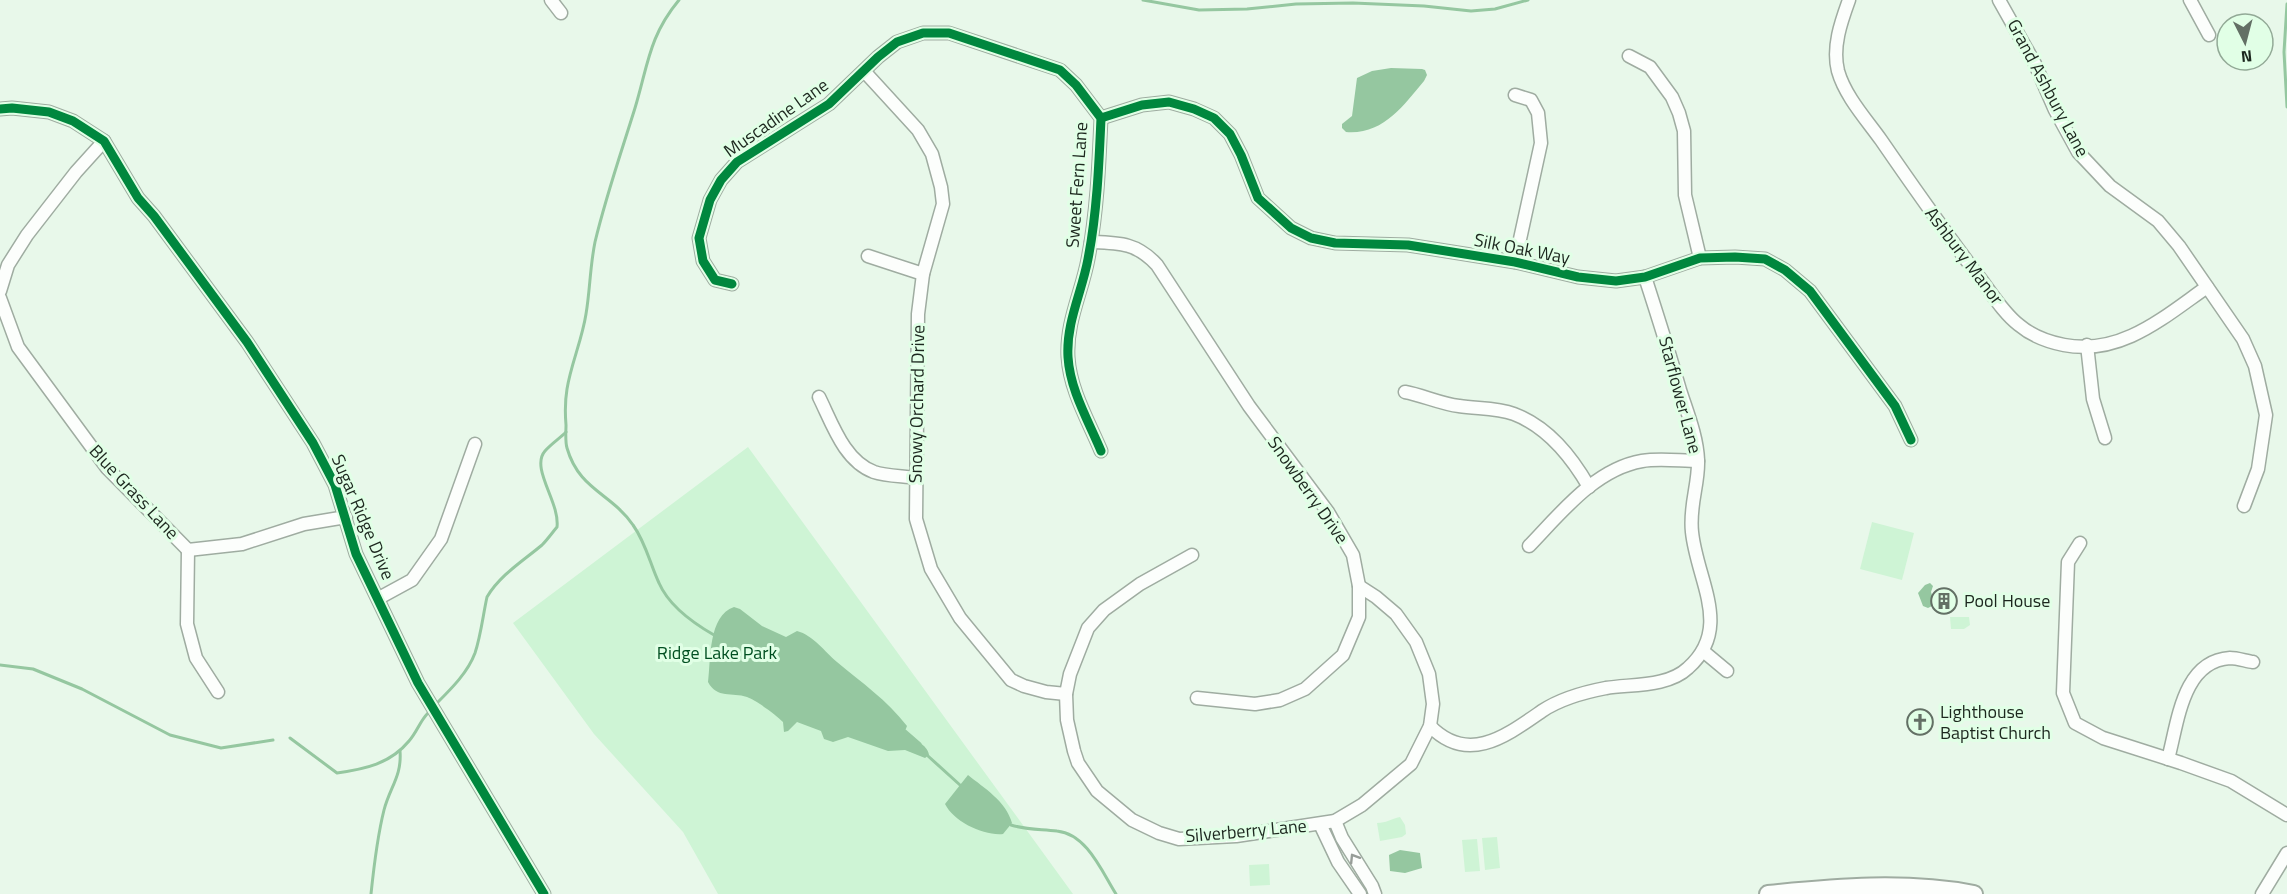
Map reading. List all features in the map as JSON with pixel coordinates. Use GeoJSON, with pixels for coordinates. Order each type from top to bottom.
{"type":"FeatureCollection","features":[{"type":"Feature","properties":{"kind":"highway"},"geometry":{"type":"LineString","coordinates":[[1768,894],[1874,886],[1932,888],[1974,894]]}},
{"type":"Feature","properties":{"kind":"street"},"geometry":{"type":"LineString","coordinates":[[551,0],[561,13]]}},
{"type":"Feature","properties":{"kind":"street","name":"Ashbury Manor"},"geometry":{"type":"LineString","coordinates":[[1849,0],[1841,20],[1836,45],[1838,70],[1850,96],[1942,227],[2018,325],[2040,338],[2066,345],[2121,341],[2152,326],[2207,287]]}},
{"type":"Feature","properties":{"kind":"street","name":"Grand Ashbury Lane"},"geometry":{"type":"LineString","coordinates":[[1999,0],[2035,64],[2055,110],[2078,152],[2110,186],[2158,221],[2179,246],[2243,339],[2255,366],[2266,416],[2258,469],[2244,506]]}},
{"type":"Feature","properties":{"kind":"street"},"geometry":{"type":"LineString","coordinates":[[2190,0],[2209,35]]}},
{"type":"Feature","properties":{"kind":"street","name":"Sweet Fern Lane"},"geometry":{"type":"LineString","coordinates":[[864,71],[897,42],[923,33],[949,33],[1060,70],[1076,85],[1101,117],[1091,242],[1084,280],[1068,334],[1068,358],[1073,386],[1101,451]]}},
{"type":"Feature","properties":{"kind":"street"},"geometry":{"type":"LineString","coordinates":[[1629,56],[1650,67],[1672,97],[1679,113],[1684,131],[1685,195],[1700,258]]}},
{"type":"Feature","properties":{"kind":"street","name":"Snowy Orchard Drive"},"geometry":{"type":"LineString","coordinates":[[864,71],[918,130],[932,154],[939,173],[943,204],[923,274],[918,314],[916,519],[930,569],[960,618],[1011,680],[1046,692],[1066,694]]}},
{"type":"Feature","properties":{"kind":"street","name":"Muscadine Lane"},"geometry":{"type":"LineString","coordinates":[[732,284],[715,280],[703,261],[699,238],[710,200],[721,180],[736,162],[829,104],[864,71]]}},
{"type":"Feature","properties":{"kind":"street"},"geometry":{"type":"LineString","coordinates":[[1515,96],[1531,100],[1538,113],[1541,143],[1515,262]]}},
{"type":"Feature","properties":{"kind":"street","name":"Silk Oak Way"},"geometry":{"type":"LineString","coordinates":[[1101,117],[1142,105],[1169,102],[1214,118],[1230,134],[1258,198],[1291,228],[1311,238],[1335,243],[1408,245],[1515,262],[1578,277],[1616,281],[1645,277],[1700,258],[1735,256],[1765,259],[1785,270],[1810,291],[1894,406],[1911,440]]}},
{"type":"Feature","properties":{"kind":"street"},"geometry":{"type":"LineString","coordinates":[[0,109],[49,112],[73,121],[104,141],[76,172],[27,235],[8,265],[0,291]]}},
{"type":"Feature","properties":{"kind":"street","name":"Sugar Ridge Drive"},"geometry":{"type":"LineString","coordinates":[[104,141],[138,198],[154,216],[241,333],[313,443],[335,485],[356,554],[418,683],[544,894]]}},
{"type":"Feature","properties":{"kind":"street","name":"Snowberry Drive"},"geometry":{"type":"LineString","coordinates":[[1091,242],[1125,244],[1146,253],[1157,265],[1249,406],[1328,512],[1353,555],[1359,586],[1359,617],[1343,655],[1305,689],[1280,700],[1255,704],[1197,698]]}},
{"type":"Feature","properties":{"kind":"street"},"geometry":{"type":"LineString","coordinates":[[868,256],[923,274]]}},
{"type":"Feature","properties":{"kind":"street","name":"Starflower Lane"},"geometry":{"type":"LineString","coordinates":[[1430,726],[1441,737],[1464,744],[1480,745],[1500,739],[1552,704],[1603,689],[1675,678],[1689,668],[1703,651],[1711,632],[1710,609],[1692,535],[1691,509],[1698,461],[1692,425],[1645,277]]}},
{"type":"Feature","properties":{"kind":"street","name":"Blue Grass Lane"},"geometry":{"type":"LineString","coordinates":[[0,298],[18,347],[107,468],[188,550],[242,544],[304,524],[346,517]]}},
{"type":"Feature","properties":{"kind":"street"},"geometry":{"type":"LineString","coordinates":[[2087,345],[2093,399],[2105,438]]}},
{"type":"Feature","properties":{"kind":"street"},"geometry":{"type":"LineString","coordinates":[[1405,392],[1458,406],[1486,408],[1513,414],[1538,426],[1572,458],[1589,487]]}},
{"type":"Feature","properties":{"kind":"street"},"geometry":{"type":"LineString","coordinates":[[819,397],[844,446],[859,463],[875,472],[916,478]]}},
{"type":"Feature","properties":{"kind":"street"},"geometry":{"type":"LineString","coordinates":[[379,598],[412,580],[441,539],[475,444]]}},
{"type":"Feature","properties":{"kind":"street"},"geometry":{"type":"LineString","coordinates":[[1529,546],[1589,487],[1620,467],[1643,460],[1698,461]]}},
{"type":"Feature","properties":{"kind":"street"},"geometry":{"type":"LineString","coordinates":[[2080,543],[2068,562],[2064,693],[2075,723],[2103,738],[2231,781],[2287,815]]}},
{"type":"Feature","properties":{"kind":"street"},"geometry":{"type":"LineString","coordinates":[[188,550],[187,624],[196,658],[218,692]]}},
{"type":"Feature","properties":{"kind":"street","name":"Silverberry Lane"},"geometry":{"type":"LineString","coordinates":[[1192,555],[1140,584],[1104,610],[1088,628],[1070,674],[1066,694],[1067,720],[1078,763],[1097,791],[1132,820],[1159,833],[1179,839],[1236,836],[1335,821],[1362,805],[1411,764],[1430,726],[1433,704],[1428,674],[1416,642],[1396,614],[1359,586]]}},
{"type":"Feature","properties":{"kind":"street"},"geometry":{"type":"LineString","coordinates":[[1703,651],[1727,671]]}},
{"type":"Feature","properties":{"kind":"street"},"geometry":{"type":"LineString","coordinates":[[2168,759],[2186,689],[2194,676],[2219,660],[2231,658],[2253,662]]}},
{"type":"Feature","properties":{"kind":"street"},"geometry":{"type":"LineString","coordinates":[[1335,821],[1342,838],[1375,894]]}},
{"type":"Feature","properties":{"kind":"street"},"geometry":{"type":"LineString","coordinates":[[1320,824],[1338,862],[1356,890],[1367,877]]}},
{"type":"Feature","properties":{"kind":"street"},"geometry":{"type":"LineString","coordinates":[[2262,894],[2287,853]]}},
{"type":"Feature","properties":{"kind":"green space","name":"Ridge Lake Park"},"geometry":{"type":"Polygon","coordinates":[[[748,447],[1073,894],[718,894],[683,832],[594,734],[513,623],[748,447]]]}},
{"type":"Feature","properties":{"kind":"green space"},"geometry":{"type":"Polygon","coordinates":[[[1872,522],[1914,533],[1902,580],[1860,569],[1872,522]]]}},
{"type":"Feature","properties":{"kind":"green space"},"geometry":{"type":"Polygon","coordinates":[[[1950,617],[1969,617],[1970,625],[1964,629],[1951,629],[1950,617]]]}},
{"type":"Feature","properties":{"kind":"green space"},"geometry":{"type":"Polygon","coordinates":[[[1400,817],[1405,825],[1406,834],[1402,837],[1380,841],[1377,823],[1400,817]]]}},
{"type":"Feature","properties":{"kind":"green space"},"geometry":{"type":"Polygon","coordinates":[[[1497,837],[1500,868],[1485,870],[1482,838],[1497,837]]]}},
{"type":"Feature","properties":{"kind":"green space"},"geometry":{"type":"Polygon","coordinates":[[[1477,839],[1480,871],[1465,872],[1462,840],[1477,839]]]}},
{"type":"Feature","properties":{"kind":"green space"},"geometry":{"type":"Polygon","coordinates":[[[1269,864],[1270,885],[1250,886],[1249,865],[1269,864]]]}},
{"type":"Feature","properties":{"kind":"shaded area"},"geometry":{"type":"Polygon","coordinates":[[[1391,68],[1422,69],[1427,75],[1391,117],[1371,129],[1346,132],[1342,124],[1352,116],[1357,78],[1372,71],[1391,68]]]}},
{"type":"Feature","properties":{"kind":"shaded area"},"geometry":{"type":"Polygon","coordinates":[[[1930,583],[1933,586],[1931,592],[1934,601],[1928,608],[1923,606],[1918,593],[1930,583]]]}},
{"type":"Feature","properties":{"kind":"shaded area"},"geometry":{"type":"Polygon","coordinates":[[[734,607],[762,626],[786,637],[797,631],[814,640],[891,708],[907,726],[905,731],[926,748],[929,755],[925,758],[905,750],[888,751],[848,737],[833,742],[824,739],[821,731],[797,722],[784,732],[783,722],[755,701],[747,697],[716,691],[708,682],[712,639],[719,619],[734,607]]]}},
{"type":"Feature","properties":{"kind":"shaded area"},"geometry":{"type":"Polygon","coordinates":[[[968,775],[1005,808],[1012,823],[1003,834],[979,830],[962,822],[949,811],[945,804],[968,775]]]}},
{"type":"Feature","properties":{"kind":"shaded area"},"geometry":{"type":"Polygon","coordinates":[[[1400,850],[1420,853],[1422,868],[1405,873],[1390,871],[1389,855],[1400,850]]]}},
{"type":"Feature","properties":{"kind":"waterway"},"geometry":{"type":"LineString","coordinates":[[679,0],[655,39],[599,225],[593,251],[584,324],[567,389],[566,439],[572,462],[579,473],[615,505],[633,525],[645,546],[659,583],[669,599],[690,619],[714,635]]}},
{"type":"Feature","properties":{"kind":"waterway"},"geometry":{"type":"LineString","coordinates":[[1143,0],[1199,10],[1353,3],[1424,6],[1471,11],[1495,9],[1528,0]]}},
{"type":"Feature","properties":{"kind":"waterway"},"geometry":{"type":"LineString","coordinates":[[2287,4],[2284,52],[2287,107]]}},
{"type":"Feature","properties":{"kind":"waterway"},"geometry":{"type":"LineString","coordinates":[[438,702],[459,679],[472,660],[479,639],[487,597],[492,589],[512,569],[542,545],[557,527],[557,517],[543,476],[541,458],[547,448],[566,432]]}},
{"type":"Feature","properties":{"kind":"waterway"},"geometry":{"type":"LineString","coordinates":[[0,665],[33,669],[82,689],[170,735],[221,748],[273,740]]}},
{"type":"Feature","properties":{"kind":"waterway"},"geometry":{"type":"LineString","coordinates":[[290,738],[337,773],[367,767],[394,755],[409,741],[428,713]]}},
{"type":"Feature","properties":{"kind":"waterway"},"geometry":{"type":"LineString","coordinates":[[905,731],[920,744]]}},
{"type":"Feature","properties":{"kind":"waterway"},"geometry":{"type":"LineString","coordinates":[[371,894],[379,831],[386,802],[399,768],[400,751]]}},
{"type":"Feature","properties":{"kind":"waterway"},"geometry":{"type":"LineString","coordinates":[[928,756],[960,785]]}},
{"type":"Feature","properties":{"kind":"waterway"},"geometry":{"type":"LineString","coordinates":[[1011,825],[1057,831],[1077,839],[1092,855],[1116,894]]}},
{"type":"Feature","properties":{"kind":"cycle path"},"geometry":{"type":"LineString","coordinates":[[732,284],[715,280],[703,261],[699,238],[710,200],[721,180],[737,162],[829,104],[897,42],[923,33],[949,33],[1060,70],[1076,85],[1101,118],[1094,224],[1068,344],[1072,381],[1101,451]]}},
{"type":"Feature","properties":{"kind":"cycle path"},"geometry":{"type":"LineString","coordinates":[[1101,118],[1142,105],[1169,102],[1214,118],[1230,134],[1258,198],[1291,228],[1311,238],[1335,243],[1408,245],[1515,262],[1578,277],[1616,281],[1645,277],[1700,258],[1765,259],[1785,270],[1810,291],[1895,406],[1911,440]]}},
{"type":"Feature","properties":{"kind":"cycle path"},"geometry":{"type":"LineString","coordinates":[[0,109],[49,112],[73,121],[104,141],[138,198],[154,216],[247,342],[313,443],[335,485],[356,554],[418,683],[544,894]]}},
{"type":"Feature","properties":{"kind":"place","name":"Pool House"},"geometry":{"type":"Point","coordinates":[1944,601]}},
{"type":"Feature","properties":{"kind":"place","name":"Lighthouse Baptist Church"},"geometry":{"type":"Point","coordinates":[1920,722]}}]}
